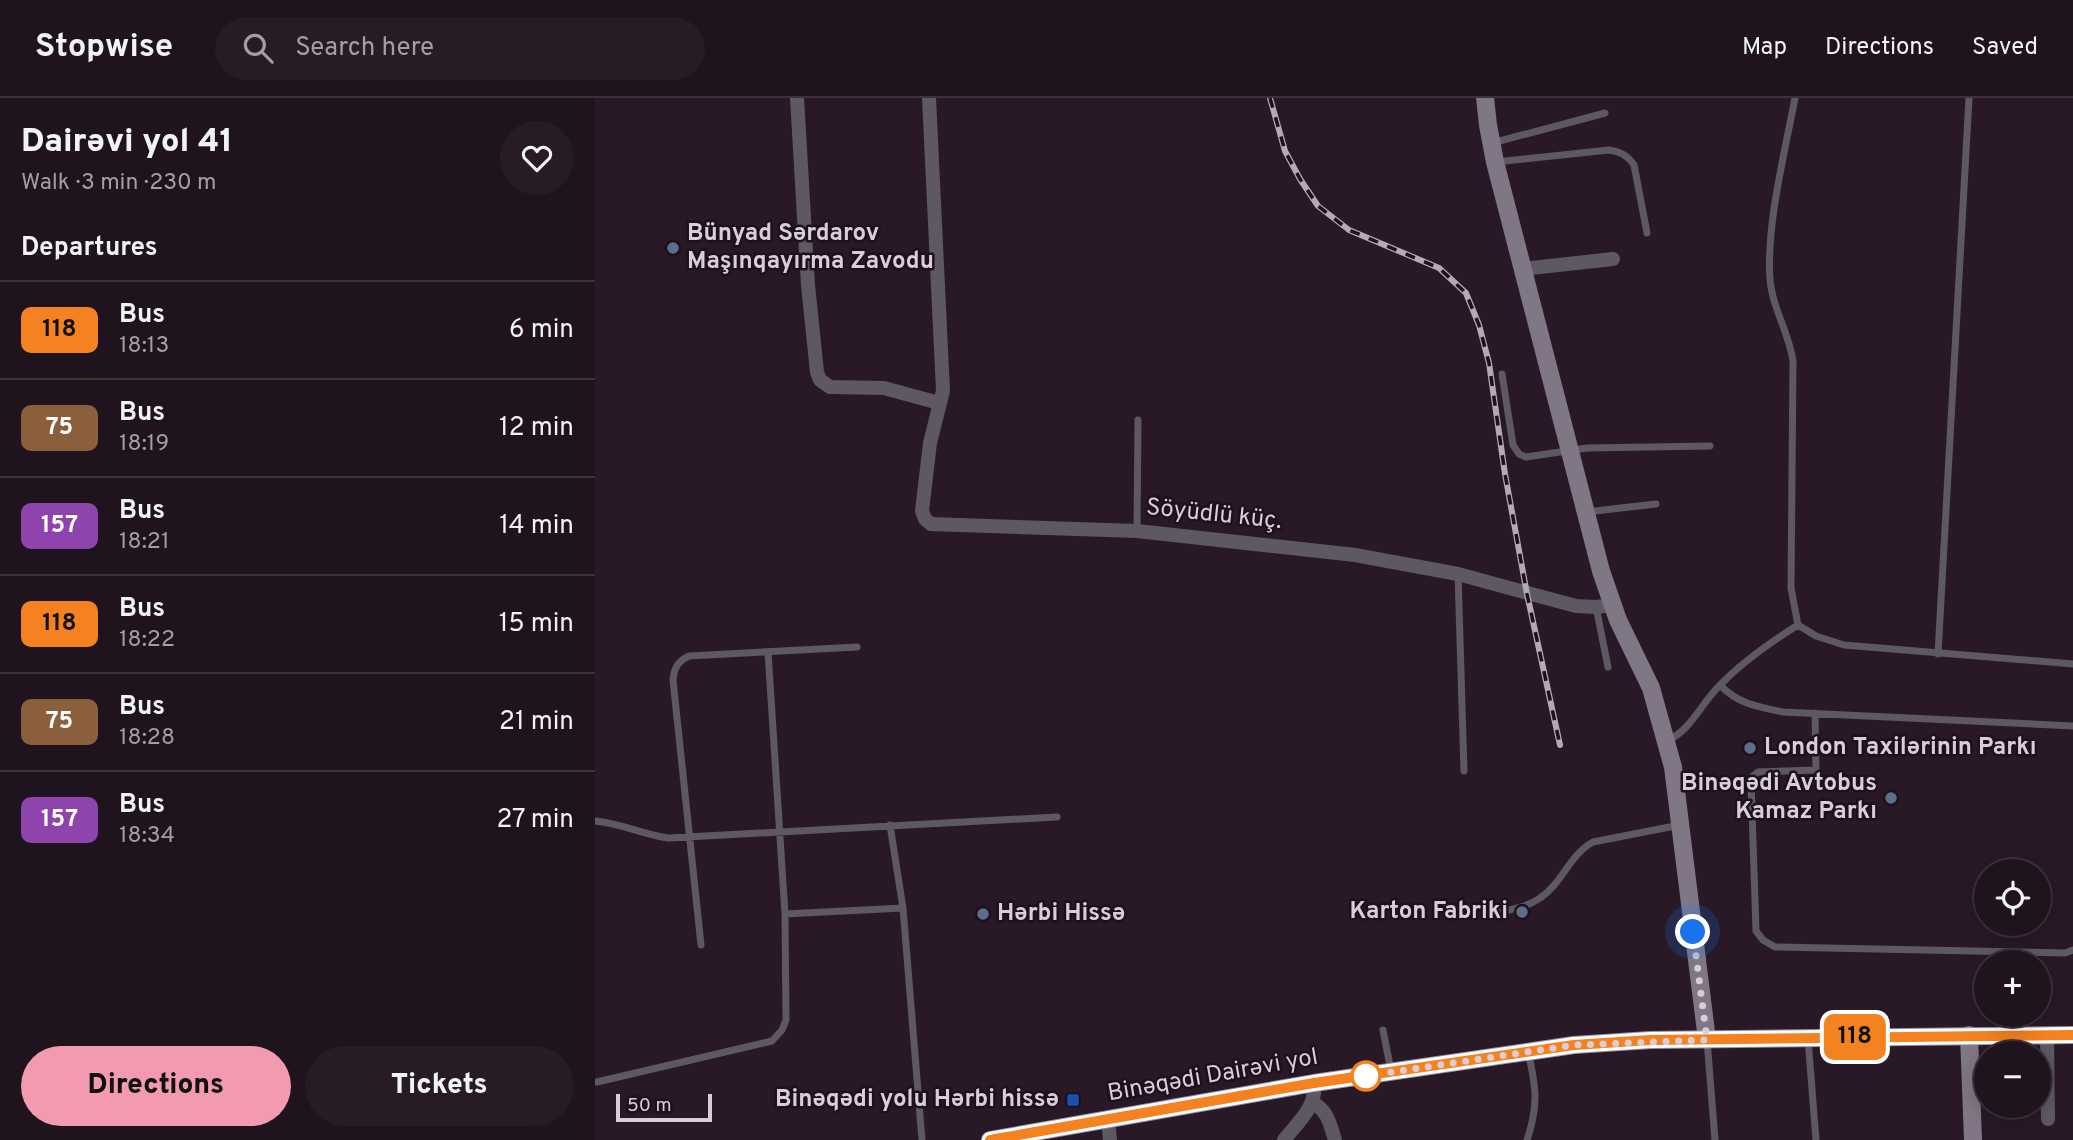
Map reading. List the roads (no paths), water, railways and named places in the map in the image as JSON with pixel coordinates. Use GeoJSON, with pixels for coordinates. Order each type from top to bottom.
{"type":"FeatureCollection","features":[{"type":"Feature","properties":{"kind":"main road","name":"Binəqədi Dairəvi yol"},"geometry":{"type":"LineString","coordinates":[[990,1140],[1314,1083],[1528,1050],[1608,1042],[2073,1035]]}},
{"type":"Feature","properties":{"kind":"street"},"geometry":{"type":"LineString","coordinates":[[797,98],[808,285],[820,380],[830,387],[884,388],[939,403]]}},
{"type":"Feature","properties":{"kind":"street","name":"Söyüdlü küç."},"geometry":{"type":"LineString","coordinates":[[929,98],[943,377],[943,391],[930,443],[922,510],[925,519],[931,524],[1137,531],[1355,555],[1458,574],[1550,600],[1604,606]]}},
{"type":"Feature","properties":{"kind":"street"},"geometry":{"type":"LineString","coordinates":[[1485,98],[1495,162],[1586,512],[1604,606],[1645,673],[1673,767],[1707,1040]]}},
{"type":"Feature","properties":{"kind":"street"},"geometry":{"type":"LineString","coordinates":[[1522,269],[1613,259]]}},
{"type":"Feature","properties":{"kind":"street"},"geometry":{"type":"LineString","coordinates":[[1969,1035],[1973,1140]]}},
{"type":"Feature","properties":{"kind":"street"},"geometry":{"type":"LineString","coordinates":[[2047,1035],[2048,1119]]}},
{"type":"Feature","properties":{"kind":"street"},"geometry":{"type":"LineString","coordinates":[[1285,1140],[1313,1102],[1316,1094],[1314,1083]]}},
{"type":"Feature","properties":{"kind":"street"},"geometry":{"type":"LineString","coordinates":[[1313,1102],[1327,1115],[1335,1140]]}},
{"type":"Feature","properties":{"kind":"street"},"geometry":{"type":"LineString","coordinates":[[1108,1119],[1110,1140]]}},
{"type":"Feature","properties":{"kind":"lane"},"geometry":{"type":"LineString","coordinates":[[1795,98],[1773,225],[1770,278],[1772,294],[1791,347],[1793,362],[1791,588],[1798,625],[1816,636],[1844,645],[2073,664]]}},
{"type":"Feature","properties":{"kind":"lane"},"geometry":{"type":"LineString","coordinates":[[1938,654],[1969,98]]}},
{"type":"Feature","properties":{"kind":"lane"},"geometry":{"type":"LineString","coordinates":[[1491,143],[1605,113]]}},
{"type":"Feature","properties":{"kind":"lane"},"geometry":{"type":"LineString","coordinates":[[1495,162],[1609,150],[1621,152],[1634,165],[1647,233]]}},
{"type":"Feature","properties":{"kind":"lane"},"geometry":{"type":"LineString","coordinates":[[1502,374],[1513,445],[1519,454],[1535,458],[1587,449],[1710,446]]}},
{"type":"Feature","properties":{"kind":"lane"},"geometry":{"type":"LineString","coordinates":[[1137,531],[1138,420]]}},
{"type":"Feature","properties":{"kind":"lane"},"geometry":{"type":"LineString","coordinates":[[1586,512],[1656,504]]}},
{"type":"Feature","properties":{"kind":"lane"},"geometry":{"type":"LineString","coordinates":[[1458,574],[1464,771]]}},
{"type":"Feature","properties":{"kind":"lane"},"geometry":{"type":"LineString","coordinates":[[1604,606],[1608,667]]}},
{"type":"Feature","properties":{"kind":"lane"},"geometry":{"type":"LineString","coordinates":[[1666,741],[1682,733],[1720,685],[1764,646],[1798,625]]}},
{"type":"Feature","properties":{"kind":"lane"},"geometry":{"type":"LineString","coordinates":[[701,945],[674,669],[681,660],[689,656],[857,647]]}},
{"type":"Feature","properties":{"kind":"lane"},"geometry":{"type":"LineString","coordinates":[[597,1082],[772,1041],[782,1030],[786,1020],[781,832],[768,652]]}},
{"type":"Feature","properties":{"kind":"lane"},"geometry":{"type":"LineString","coordinates":[[1720,685],[1730,695],[1746,704],[1783,712],[2073,726]]}},
{"type":"Feature","properties":{"kind":"lane"},"geometry":{"type":"LineString","coordinates":[[1815,713],[1816,770],[1758,772],[1751,781],[1756,931],[1763,940],[1775,947],[2065,953],[2073,950]]}},
{"type":"Feature","properties":{"kind":"lane"},"geometry":{"type":"LineString","coordinates":[[595,821],[611,822],[652,836],[690,837],[1057,817]]}},
{"type":"Feature","properties":{"kind":"lane"},"geometry":{"type":"LineString","coordinates":[[890,825],[903,908],[922,1140]]}},
{"type":"Feature","properties":{"kind":"lane"},"geometry":{"type":"LineString","coordinates":[[1492,914],[1541,898],[1582,848],[1593,842],[1681,825]]}},
{"type":"Feature","properties":{"kind":"lane"},"geometry":{"type":"LineString","coordinates":[[785,914],[903,908]]}},
{"type":"Feature","properties":{"kind":"lane"},"geometry":{"type":"LineString","coordinates":[[1383,1030],[1391,1072]]}},
{"type":"Feature","properties":{"kind":"lane"},"geometry":{"type":"LineString","coordinates":[[1808,1038],[1816,1140]]}},
{"type":"Feature","properties":{"kind":"lane"},"geometry":{"type":"LineString","coordinates":[[1707,1040],[1715,1140]]}},
{"type":"Feature","properties":{"kind":"lane"},"geometry":{"type":"LineString","coordinates":[[1527,1140],[1536,1113],[1535,1086],[1528,1050]]}},
{"type":"Feature","properties":{"kind":"railway"},"geometry":{"type":"LineString","coordinates":[[1270,98],[1285,151],[1318,206],[1349,230],[1439,268],[1466,293],[1479,325],[1489,363],[1505,474],[1527,594],[1560,745]]}},
{"type":"Feature","properties":{"kind":"place","name":"Bünyad Sərdarov Maşınqayırma Zavodu"},"geometry":{"type":"Point","coordinates":[673,248]}},
{"type":"Feature","properties":{"kind":"place","name":"London Taxilərinin Parkı"},"geometry":{"type":"Point","coordinates":[1750,748]}},
{"type":"Feature","properties":{"kind":"place","name":"Binəqədi Avtobus Kamaz Parkı"},"geometry":{"type":"Point","coordinates":[1891,798]}},
{"type":"Feature","properties":{"kind":"place","name":"Karton Fabriki"},"geometry":{"type":"Point","coordinates":[1522,912]}},
{"type":"Feature","properties":{"kind":"place","name":"Hərbi Hissə"},"geometry":{"type":"Point","coordinates":[983,914]}},
{"type":"Feature","properties":{"kind":"place","name":"Binəqədi yolu Hərbi hissə"},"geometry":{"type":"Point","coordinates":[1073,1100]}}]}
